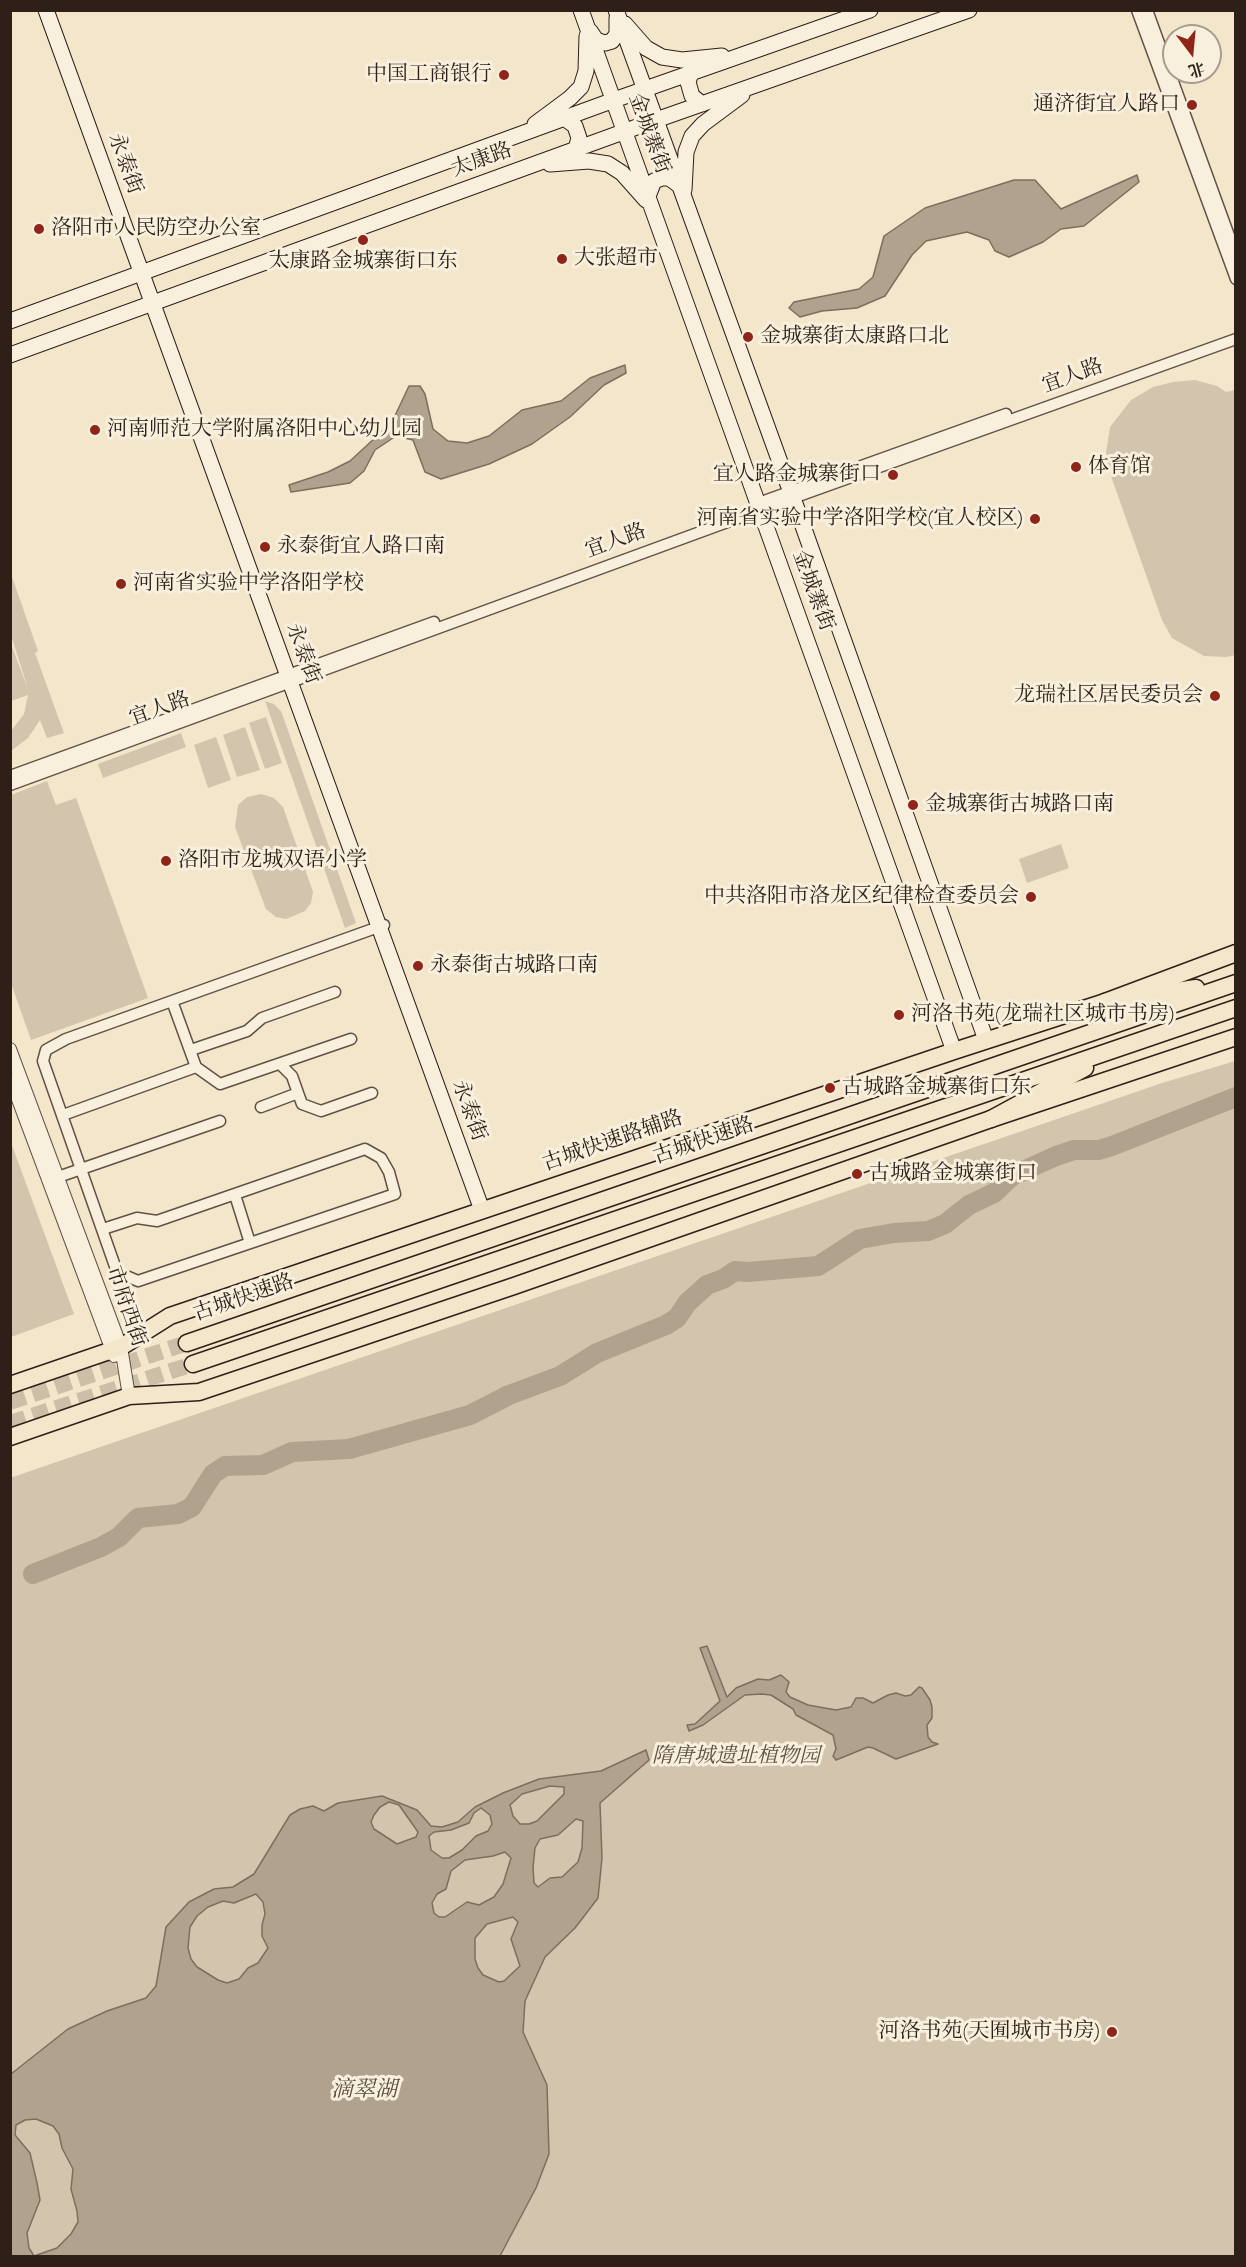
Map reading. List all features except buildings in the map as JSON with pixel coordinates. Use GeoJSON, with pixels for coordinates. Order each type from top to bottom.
{"type":"FeatureCollection","features":[{"type":"Feature","properties":{"kind":"main road","name":"永泰街"},"geometry":{"type":"LineString","coordinates":[[46,10],[156,302],[485,1210]]}},
{"type":"Feature","properties":{"kind":"main road","name":"永泰街"},"geometry":{"type":"LineString","coordinates":[[57,10],[145,272]]}},
{"type":"Feature","properties":{"kind":"main road","name":"金城寨街"},"geometry":{"type":"LineString","coordinates":[[581,10],[954,1051]]}},
{"type":"Feature","properties":{"kind":"main road","name":"太康路"},"geometry":{"type":"LineString","coordinates":[[10,321],[564,118],[870,10]]}},
{"type":"Feature","properties":{"kind":"main road","name":"太康路"},"geometry":{"type":"LineString","coordinates":[[10,355],[625,131],[969,10]]}},
{"type":"Feature","properties":{"kind":"main road","name":"金城寨街"},"geometry":{"type":"LineString","coordinates":[[617,13],[792,494],[986,1040]]}},
{"type":"Feature","properties":{"kind":"main road"},"geometry":{"type":"LineString","coordinates":[[587,27],[596,40],[605,43],[612,41],[617,34],[617,13]]}},
{"type":"Feature","properties":{"kind":"main road"},"geometry":{"type":"LineString","coordinates":[[617,13],[646,48],[662,57],[682,60],[749,53]]}},
{"type":"Feature","properties":{"kind":"main road"},"geometry":{"type":"LineString","coordinates":[[521,134],[570,99],[581,87],[586,71],[587,27]]}},
{"type":"Feature","properties":{"kind":"main road"},"geometry":{"type":"LineString","coordinates":[[691,73],[688,82],[692,96],[702,104]]}},
{"type":"Feature","properties":{"kind":"main road"},"geometry":{"type":"LineString","coordinates":[[682,192],[686,152],[692,136],[703,123],[757,85]]}},
{"type":"Feature","properties":{"kind":"main road"},"geometry":{"type":"LineString","coordinates":[[564,118],[575,126],[579,138],[576,149]]}},
{"type":"Feature","properties":{"kind":"main road"},"geometry":{"type":"LineString","coordinates":[[532,165],[589,161],[608,164],[622,173],[650,201]]}},
{"type":"Feature","properties":{"kind":"main road"},"geometry":{"type":"LineString","coordinates":[[650,201],[654,182],[662,178],[669,178],[682,192]]}},
{"type":"Feature","properties":{"kind":"main road","name":"古城快速路辅路"},"geometry":{"type":"LineString","coordinates":[[10,1385],[116,1349],[170,1316],[986,1040],[1105,1002],[1236,953]]}},
{"type":"Feature","properties":{"kind":"main road"},"geometry":{"type":"LineString","coordinates":[[1105,1002],[1236,982]]}},
{"type":"Feature","properties":{"kind":"main road","name":"古城快速路"},"geometry":{"type":"LineString","coordinates":[[187,1343],[1236,982]]}},
{"type":"Feature","properties":{"kind":"main road"},"geometry":{"type":"LineString","coordinates":[[193,1364],[1236,1008]]}},
{"type":"Feature","properties":{"kind":"main road"},"geometry":{"type":"LineString","coordinates":[[991,1119],[1128,1045],[1236,1020]]}},
{"type":"Feature","properties":{"kind":"main road"},"geometry":{"type":"LineString","coordinates":[[10,1437],[129,1396],[199,1392],[1236,1037]]}},
{"type":"Feature","properties":{"kind":"street"},"geometry":{"type":"LineString","coordinates":[[1137,10],[1236,279]]}},
{"type":"Feature","properties":{"kind":"street"},"geometry":{"type":"LineString","coordinates":[[1147,10],[1236,255]]}},
{"type":"Feature","properties":{"kind":"street","name":"宜人路"},"geometry":{"type":"LineString","coordinates":[[10,785],[292,678],[1236,332]]}},
{"type":"Feature","properties":{"kind":"street","name":"宜人路"},"geometry":{"type":"LineString","coordinates":[[792,494],[1236,339]]}},
{"type":"Feature","properties":{"kind":"street","name":"宜人路"},"geometry":{"type":"LineString","coordinates":[[10,776],[292,678]]}},
{"type":"Feature","properties":{"kind":"street"},"geometry":{"type":"LineString","coordinates":[[103,1229],[137,1218],[157,1221],[365,1149],[381,1158],[389,1172],[395,1194],[138,1281],[117,1272],[43,1061],[46,1050],[66,1039],[382,926]]}},
{"type":"Feature","properties":{"kind":"street"},"geometry":{"type":"LineString","coordinates":[[191,1050],[247,1031],[262,1018],[335,992]]}},
{"type":"Feature","properties":{"kind":"street"},"geometry":{"type":"LineString","coordinates":[[172,1001],[196,1067],[220,1084],[351,1039]]}},
{"type":"Feature","properties":{"kind":"street","name":"市府西街"},"geometry":{"type":"LineString","coordinates":[[10,1049],[58,1177],[116,1349],[129,1396]]}},
{"type":"Feature","properties":{"kind":"street"},"geometry":{"type":"LineString","coordinates":[[280,1064],[292,1076],[302,1104],[321,1111],[372,1093]]}},
{"type":"Feature","properties":{"kind":"street"},"geometry":{"type":"LineString","coordinates":[[63,1115],[196,1067]]}},
{"type":"Feature","properties":{"kind":"street","name":"市府西街"},"geometry":{"type":"LineString","coordinates":[[10,1078],[116,1349]]}},
{"type":"Feature","properties":{"kind":"street"},"geometry":{"type":"LineString","coordinates":[[261,1107],[298,1093]]}},
{"type":"Feature","properties":{"kind":"street"},"geometry":{"type":"LineString","coordinates":[[58,1177],[220,1122]]}},
{"type":"Feature","properties":{"kind":"street"},"geometry":{"type":"LineString","coordinates":[[235,1195],[250,1243]]}},
{"type":"Feature","properties":{"kind":"green space"},"geometry":{"type":"Polygon","coordinates":[[[1195,380],[1217,386],[1226,392],[1235,390],[1236,655],[1226,657],[1204,656],[1172,638],[1162,620],[1112,479],[1106,454],[1110,427],[1131,400],[1153,387],[1195,380]]]}},
{"type":"Feature","properties":{"kind":"green space"},"geometry":{"type":"Polygon","coordinates":[[[11,574],[38,651],[35,653],[64,733],[47,738],[40,720],[28,738],[11,751],[11,731],[24,714],[28,695],[11,701],[11,644],[29,692],[11,635],[11,574]]]}},
{"type":"Feature","properties":{"kind":"green space"},"geometry":{"type":"Polygon","coordinates":[[[265,701],[274,704],[281,711],[356,923],[345,928],[265,701]]]}},
{"type":"Feature","properties":{"kind":"green space"},"geometry":{"type":"Polygon","coordinates":[[[266,717],[282,763],[265,769],[249,723],[266,717]]]}},
{"type":"Feature","properties":{"kind":"green space"},"geometry":{"type":"Polygon","coordinates":[[[245,727],[260,770],[237,777],[223,735],[245,727]]]}},
{"type":"Feature","properties":{"kind":"green space"},"geometry":{"type":"Polygon","coordinates":[[[181,733],[186,747],[103,778],[98,764],[181,733]]]}},
{"type":"Feature","properties":{"kind":"green space"},"geometry":{"type":"Polygon","coordinates":[[[216,737],[231,780],[208,788],[194,745],[216,737]]]}},
{"type":"Feature","properties":{"kind":"green space"},"geometry":{"type":"Polygon","coordinates":[[[47,781],[56,805],[76,798],[148,998],[31,1040],[11,983],[11,795],[47,781]]]}},
{"type":"Feature","properties":{"kind":"green space"},"geometry":{"type":"Polygon","coordinates":[[[261,794],[274,798],[283,807],[313,892],[311,903],[305,911],[286,919],[276,917],[266,909],[235,827],[238,805],[247,797],[261,794]]]}},
{"type":"Feature","properties":{"kind":"green space"},"geometry":{"type":"Polygon","coordinates":[[[1061,844],[1069,868],[1027,883],[1019,859],[1061,844]]]}},
{"type":"Feature","properties":{"kind":"green space","name":"隋唐城遗址植物园"},"geometry":{"type":"Polygon","coordinates":[[[1235,1061],[1235,2256],[11,2256],[10,1478],[1162,1083],[1235,1061]]]}},
{"type":"Feature","properties":{"kind":"green space"},"geometry":{"type":"Polygon","coordinates":[[[10,1140],[74,1314],[11,1337],[10,1337],[10,1140]]]}},
{"type":"Feature","properties":{"kind":"water"},"geometry":{"type":"Polygon","coordinates":[[[1137,175],[1139,182],[1084,226],[1061,229],[1043,242],[1009,257],[995,251],[989,240],[967,232],[926,241],[912,255],[885,296],[857,308],[822,311],[800,317],[789,308],[794,302],[859,289],[873,277],[884,236],[925,208],[1014,180],[1035,180],[1061,209],[1137,175]]]}},
{"type":"Feature","properties":{"kind":"water"},"geometry":{"type":"Polygon","coordinates":[[[625,365],[626,373],[604,385],[570,417],[532,444],[489,464],[441,479],[425,472],[413,440],[396,436],[375,450],[364,471],[350,483],[291,492],[289,485],[328,472],[350,461],[392,422],[409,386],[420,386],[425,394],[433,429],[448,441],[467,443],[489,436],[522,410],[561,401],[590,378],[625,365]]]}},
{"type":"Feature","properties":{"kind":"water"},"geometry":{"type":"Polygon","coordinates":[[[707,1646],[727,1697],[736,1688],[758,1679],[769,1680],[781,1675],[789,1682],[786,1692],[790,1697],[808,1705],[836,1710],[851,1707],[856,1698],[863,1698],[873,1703],[896,1693],[911,1695],[919,1687],[922,1688],[932,1707],[932,1718],[927,1725],[928,1737],[932,1742],[938,1744],[896,1759],[868,1747],[836,1760],[833,1756],[836,1749],[833,1735],[796,1715],[793,1709],[771,1695],[761,1694],[745,1695],[703,1725],[689,1731],[687,1725],[695,1724],[720,1701],[700,1648],[707,1646]]]}},
{"type":"Feature","properties":{"kind":"water","name":"滴翠湖"},"geometry":{"type":"Polygon","coordinates":[[[646,1750],[649,1760],[600,1803],[602,1858],[598,1898],[575,1928],[545,1957],[525,2001],[523,2032],[547,2085],[549,2154],[536,2188],[500,2256],[34,2256],[11,2256],[11,2074],[68,2029],[107,2011],[146,1998],[156,1986],[166,1927],[189,1902],[214,1889],[233,1887],[254,1874],[290,1815],[300,1809],[313,1806],[324,1811],[338,1803],[382,1796],[417,1810],[431,1826],[442,1827],[458,1822],[475,1807],[503,1793],[539,1779],[601,1771],[646,1750]],[[550,1786],[522,1794],[510,1805],[513,1816],[520,1824],[529,1824],[537,1821],[564,1794],[564,1787],[550,1786]],[[389,1802],[380,1807],[371,1822],[374,1829],[397,1844],[416,1837],[418,1832],[399,1805],[389,1802]],[[481,1808],[474,1813],[469,1823],[451,1830],[434,1832],[429,1836],[431,1850],[442,1858],[449,1858],[462,1850],[476,1836],[488,1831],[492,1824],[490,1815],[481,1808]],[[576,1819],[558,1835],[540,1839],[535,1848],[533,1867],[534,1883],[538,1887],[550,1878],[562,1877],[578,1862],[582,1848],[583,1821],[576,1819]],[[505,1852],[465,1860],[451,1871],[446,1889],[437,1894],[432,1903],[434,1913],[439,1917],[445,1917],[467,1902],[479,1905],[494,1897],[503,1884],[511,1858],[505,1852]],[[256,1894],[234,1903],[223,1901],[208,1907],[197,1916],[190,1927],[188,1948],[191,1959],[197,1967],[227,1983],[239,1979],[248,1968],[258,1963],[268,1948],[262,1936],[265,1914],[263,1902],[256,1894]],[[513,1917],[487,1924],[475,1938],[475,1959],[483,1975],[499,1982],[504,1981],[520,1966],[511,1939],[518,1922],[513,1917]],[[36,2119],[25,2120],[16,2125],[15,2135],[30,2153],[40,2200],[27,2233],[29,2248],[34,2256],[57,2248],[71,2234],[78,2222],[71,2189],[73,2169],[62,2148],[59,2134],[53,2126],[36,2119]]]}},
{"type":"Feature","properties":{"kind":"waterway"},"geometry":{"type":"LineString","coordinates":[[33,1574],[101,1547],[119,1537],[138,1518],[178,1514],[192,1507],[213,1474],[225,1466],[263,1465],[292,1452],[349,1449],[470,1415],[509,1395],[560,1376],[597,1353],[666,1325],[677,1318],[687,1303],[707,1285],[735,1271],[818,1266],[860,1239],[894,1233],[928,1231],[945,1224],[969,1205],[994,1193],[1012,1176],[1056,1156],[1074,1150],[1099,1150],[1112,1146],[1236,1097]]}},
{"type":"Feature","properties":{"kind":"tunnel"},"geometry":{"type":"LineString","coordinates":[[10,1402],[187,1343]]}},
{"type":"Feature","properties":{"kind":"tunnel"},"geometry":{"type":"LineString","coordinates":[[10,1423],[193,1364]]}},
{"type":"Feature","properties":{"kind":"place","name":"中国工商银行"},"geometry":{"type":"Point","coordinates":[504,75]}},
{"type":"Feature","properties":{"kind":"place","name":"通济街宜人路口"},"geometry":{"type":"Point","coordinates":[1192,105]}},
{"type":"Feature","properties":{"kind":"place","name":"洛阳市人民防空办公室"},"geometry":{"type":"Point","coordinates":[39,229]}},
{"type":"Feature","properties":{"kind":"place","name":"太康路金城寨街口东"},"geometry":{"type":"Point","coordinates":[363,240]}},
{"type":"Feature","properties":{"kind":"place","name":"大张超市"},"geometry":{"type":"Point","coordinates":[562,259]}},
{"type":"Feature","properties":{"kind":"place","name":"金城寨街太康路口北"},"geometry":{"type":"Point","coordinates":[748,337]}},
{"type":"Feature","properties":{"kind":"place","name":"河南师范大学附属洛阳中心幼儿园"},"geometry":{"type":"Point","coordinates":[95,430]}},
{"type":"Feature","properties":{"kind":"place","name":"体育馆"},"geometry":{"type":"Point","coordinates":[1076,467]}},
{"type":"Feature","properties":{"kind":"place","name":"宜人路金城寨街口"},"geometry":{"type":"Point","coordinates":[893,475]}},
{"type":"Feature","properties":{"kind":"place","name":"河南省实验中学洛阳学校(宜人校区)"},"geometry":{"type":"Point","coordinates":[1035,519]}},
{"type":"Feature","properties":{"kind":"place","name":"永泰街宜人路口南"},"geometry":{"type":"Point","coordinates":[265,547]}},
{"type":"Feature","properties":{"kind":"place","name":"河南省实验中学洛阳学校"},"geometry":{"type":"Point","coordinates":[121,584]}},
{"type":"Feature","properties":{"kind":"place","name":"龙瑞社区居民委员会"},"geometry":{"type":"Point","coordinates":[1215,696]}},
{"type":"Feature","properties":{"kind":"place","name":"金城寨街古城路口南"},"geometry":{"type":"Point","coordinates":[913,805]}},
{"type":"Feature","properties":{"kind":"place","name":"洛阳市龙城双语小学"},"geometry":{"type":"Point","coordinates":[166,861]}},
{"type":"Feature","properties":{"kind":"place","name":"中共洛阳市洛龙区纪律检查委员会"},"geometry":{"type":"Point","coordinates":[1031,897]}},
{"type":"Feature","properties":{"kind":"place","name":"永泰街古城路口南"},"geometry":{"type":"Point","coordinates":[418,966]}},
{"type":"Feature","properties":{"kind":"place","name":"河洛书苑(龙瑞社区城市书房)"},"geometry":{"type":"Point","coordinates":[899,1015]}},
{"type":"Feature","properties":{"kind":"place","name":"古城路金城寨街口东"},"geometry":{"type":"Point","coordinates":[830,1088]}},
{"type":"Feature","properties":{"kind":"place","name":"古城路金城寨街口"},"geometry":{"type":"Point","coordinates":[857,1174]}},
{"type":"Feature","properties":{"kind":"place","name":"河洛书苑(天囿城市书房)"},"geometry":{"type":"Point","coordinates":[1112,2032]}}]}
